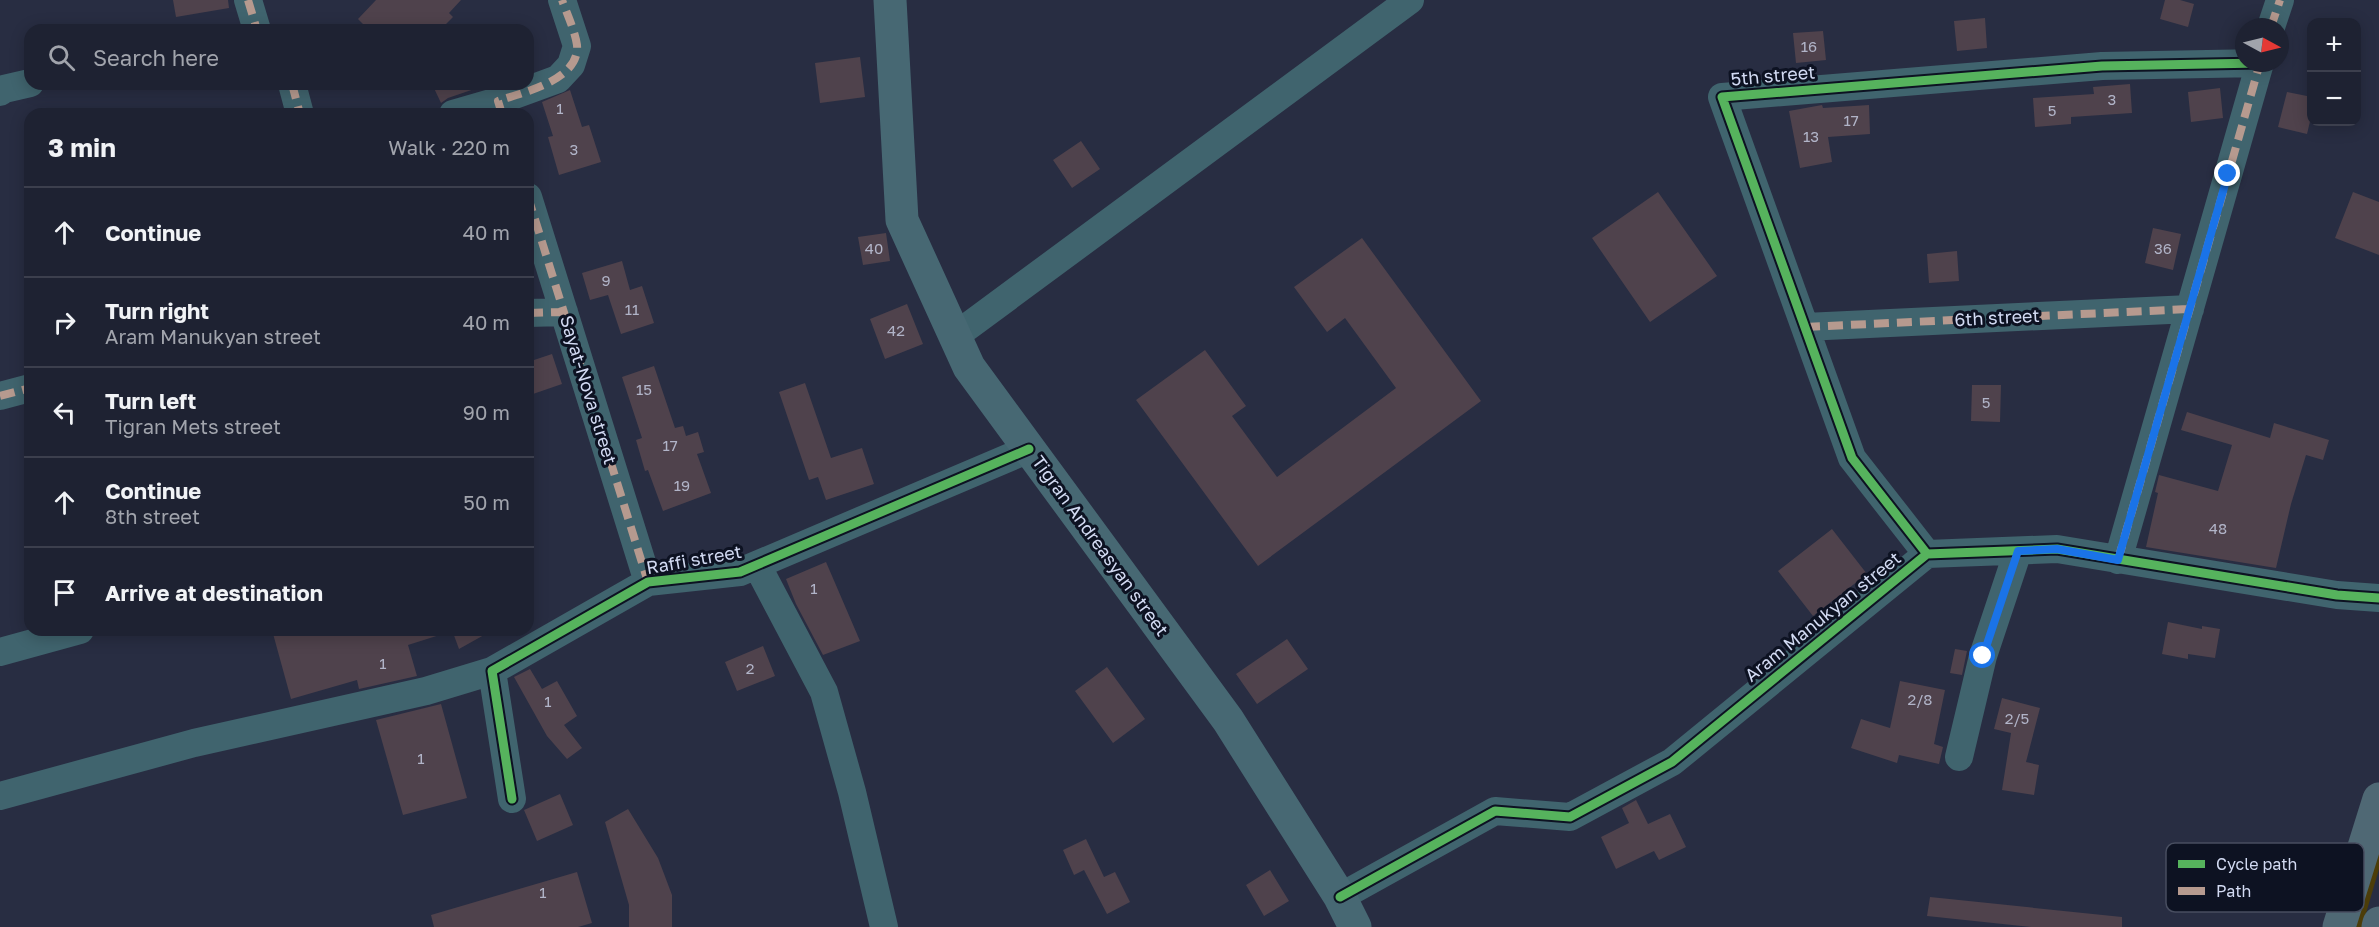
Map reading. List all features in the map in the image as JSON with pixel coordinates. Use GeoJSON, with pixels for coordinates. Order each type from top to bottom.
{"type":"FeatureCollection","features":[{"type":"Feature","properties":{"kind":"highway"},"geometry":{"type":"LineString","coordinates":[[2364,848],[2379,800]]}},
{"type":"Feature","properties":{"kind":"highway"},"geometry":{"type":"LineString","coordinates":[[2339,927],[2344,912]]}},
{"type":"Feature","properties":{"kind":"main road","name":"Tigran Andreasyan street"},"geometry":{"type":"LineString","coordinates":[[890,0],[902,220],[969,367],[1228,720],[1340,897],[1355,927]]}},
{"type":"Feature","properties":{"kind":"street"},"geometry":{"type":"LineString","coordinates":[[248,0],[255,24]]}},
{"type":"Feature","properties":{"kind":"street"},"geometry":{"type":"LineString","coordinates":[[500,108],[558,79],[571,65],[577,46],[562,0]]}},
{"type":"Feature","properties":{"kind":"street"},"geometry":{"type":"LineString","coordinates":[[955,336],[1410,0]]}},
{"type":"Feature","properties":{"kind":"street"},"geometry":{"type":"LineString","coordinates":[[2274,18],[2280,0]]}},
{"type":"Feature","properties":{"kind":"street","name":"5th street"},"geometry":{"type":"LineString","coordinates":[[1927,554],[1852,458],[1722,97],[2102,66],[2235,63]]}},
{"type":"Feature","properties":{"kind":"street"},"geometry":{"type":"LineString","coordinates":[[2118,560],[2257,72]]}},
{"type":"Feature","properties":{"kind":"street"},"geometry":{"type":"LineString","coordinates":[[0,92],[24,84]]}},
{"type":"Feature","properties":{"kind":"street"},"geometry":{"type":"LineString","coordinates":[[294,90],[298,108]]}},
{"type":"Feature","properties":{"kind":"street","name":"Sayat-Nova street"},"geometry":{"type":"LineString","coordinates":[[534,216],[648,582]]}},
{"type":"Feature","properties":{"kind":"street","name":"6th street"},"geometry":{"type":"LineString","coordinates":[[1805,327],[2190,309]]}},
{"type":"Feature","properties":{"kind":"street"},"geometry":{"type":"LineString","coordinates":[[534,313],[564,312]]}},
{"type":"Feature","properties":{"kind":"street"},"geometry":{"type":"LineString","coordinates":[[0,396],[24,390]]}},
{"type":"Feature","properties":{"kind":"street","name":"Raffi street"},"geometry":{"type":"LineString","coordinates":[[0,796],[194,743],[426,691],[492,671],[648,582],[740,572],[1029,448]]}},
{"type":"Feature","properties":{"kind":"street","name":"Aram Manukyan street"},"geometry":{"type":"LineString","coordinates":[[1340,897],[1495,811],[1570,817],[1672,762],[1927,554],[2057,549],[2337,595],[2379,598]]}},
{"type":"Feature","properties":{"kind":"street"},"geometry":{"type":"LineString","coordinates":[[1959,757],[1983,656],[2018,551]]}},
{"type":"Feature","properties":{"kind":"street"},"geometry":{"type":"LineString","coordinates":[[757,565],[824,692],[852,792],[884,927]]}},
{"type":"Feature","properties":{"kind":"street"},"geometry":{"type":"LineString","coordinates":[[0,652],[58,636]]}},
{"type":"Feature","properties":{"kind":"street"},"geometry":{"type":"LineString","coordinates":[[492,671],[512,799]]}},
{"type":"Feature","properties":{"kind":"shaded area"},"geometry":{"type":"Polygon","coordinates":[[[2379,840],[2379,869],[2362,927],[2352,927],[2357,912],[2364,912],[2364,888],[2379,840]]]}},
{"type":"Feature","properties":{"kind":"building"},"geometry":{"type":"Polygon","coordinates":[[[173,0],[228,0],[229,8],[176,17],[173,0]]]}},
{"type":"Feature","properties":{"kind":"building"},"geometry":{"type":"Polygon","coordinates":[[[376,0],[461,0],[449,13],[453,17],[446,24],[363,24],[358,19],[376,0]]]}},
{"type":"Feature","properties":{"kind":"building"},"geometry":{"type":"Polygon","coordinates":[[[2165,0],[2180,0],[2194,4],[2188,27],[2160,19],[2165,0]]]}},
{"type":"Feature","properties":{"kind":"building"},"geometry":{"type":"Polygon","coordinates":[[[1985,18],[1987,48],[1957,51],[1954,21],[1985,18]]]}},
{"type":"Feature","properties":{"kind":"building"},"geometry":{"type":"Polygon","coordinates":[[[1823,31],[1826,60],[1796,63],[1793,33],[1823,31]]]}},
{"type":"Feature","properties":{"kind":"building"},"geometry":{"type":"Polygon","coordinates":[[[860,57],[865,97],[820,103],[815,63],[860,57]]]}},
{"type":"Feature","properties":{"kind":"building"},"geometry":{"type":"Polygon","coordinates":[[[2130,84],[2132,113],[2071,117],[2071,124],[2035,127],[2033,98],[2094,94],[2093,87],[2130,84]]]}},
{"type":"Feature","properties":{"kind":"building"},"geometry":{"type":"Polygon","coordinates":[[[2220,88],[2223,118],[2191,122],[2188,92],[2220,88]]]}},
{"type":"Feature","properties":{"kind":"building"},"geometry":{"type":"Polygon","coordinates":[[[435,90],[471,90],[448,98],[441,103],[435,90]]]}},
{"type":"Feature","properties":{"kind":"building"},"geometry":{"type":"Polygon","coordinates":[[[570,90],[582,127],[589,125],[601,162],[559,175],[548,137],[553,136],[542,102],[570,90]]]}},
{"type":"Feature","properties":{"kind":"building"},"geometry":{"type":"Polygon","coordinates":[[[2287,92],[2307,96],[2307,126],[2309,126],[2307,134],[2278,127],[2287,92]]]}},
{"type":"Feature","properties":{"kind":"building"},"geometry":{"type":"Polygon","coordinates":[[[1822,105],[1823,108],[1869,105],[1870,134],[1828,137],[1832,162],[1800,168],[1789,111],[1822,105]]]}},
{"type":"Feature","properties":{"kind":"building"},"geometry":{"type":"Polygon","coordinates":[[[1081,141],[1100,169],[1072,188],[1053,160],[1081,141]]]}},
{"type":"Feature","properties":{"kind":"building"},"geometry":{"type":"Polygon","coordinates":[[[1658,192],[1717,276],[1650,322],[1592,238],[1658,192]]]}},
{"type":"Feature","properties":{"kind":"building"},"geometry":{"type":"Polygon","coordinates":[[[2353,192],[2379,202],[2379,255],[2335,238],[2353,192]]]}},
{"type":"Feature","properties":{"kind":"building"},"geometry":{"type":"Polygon","coordinates":[[[2153,228],[2181,234],[2173,270],[2145,263],[2153,228]]]}},
{"type":"Feature","properties":{"kind":"building"},"geometry":{"type":"Polygon","coordinates":[[[886,233],[890,261],[863,265],[858,237],[886,233]]]}},
{"type":"Feature","properties":{"kind":"building"},"geometry":{"type":"Polygon","coordinates":[[[1362,238],[1481,401],[1258,566],[1136,400],[1205,350],[1246,406],[1232,416],[1277,477],[1396,388],[1345,318],[1327,332],[1294,287],[1362,238]]]}},
{"type":"Feature","properties":{"kind":"building"},"geometry":{"type":"Polygon","coordinates":[[[1957,251],[1959,281],[1929,283],[1927,254],[1957,251]]]}},
{"type":"Feature","properties":{"kind":"building"},"geometry":{"type":"Polygon","coordinates":[[[622,261],[630,290],[642,286],[654,323],[621,334],[608,295],[590,300],[582,273],[622,261]]]}},
{"type":"Feature","properties":{"kind":"building"},"geometry":{"type":"Polygon","coordinates":[[[907,304],[923,344],[885,359],[870,319],[907,304]]]}},
{"type":"Feature","properties":{"kind":"building"},"geometry":{"type":"Polygon","coordinates":[[[552,354],[562,384],[534,394],[534,360],[552,354]]]}},
{"type":"Feature","properties":{"kind":"building"},"geometry":{"type":"Polygon","coordinates":[[[654,366],[675,428],[683,426],[686,436],[698,432],[704,452],[697,454],[711,493],[663,511],[648,470],[645,471],[636,440],[642,438],[622,377],[654,366]]]}},
{"type":"Feature","properties":{"kind":"building"},"geometry":{"type":"Polygon","coordinates":[[[805,383],[831,458],[862,448],[874,484],[826,500],[818,477],[809,480],[779,392],[805,383]]]}},
{"type":"Feature","properties":{"kind":"building"},"geometry":{"type":"Polygon","coordinates":[[[1972,385],[2001,385],[2000,422],[1971,421],[1972,385]]]}},
{"type":"Feature","properties":{"kind":"building"},"geometry":{"type":"Polygon","coordinates":[[[2187,412],[2270,438],[2274,423],[2329,440],[2323,460],[2306,455],[2291,504],[2276,568],[2146,547],[2158,493],[2155,492],[2159,475],[2218,491],[2232,445],[2181,430],[2187,412]]]}},
{"type":"Feature","properties":{"kind":"building"},"geometry":{"type":"Polygon","coordinates":[[[1832,529],[1867,574],[1813,616],[1778,571],[1832,529]]]}},
{"type":"Feature","properties":{"kind":"building"},"geometry":{"type":"Polygon","coordinates":[[[826,562],[860,641],[823,655],[796,604],[786,579],[826,562]]]}},
{"type":"Feature","properties":{"kind":"building"},"geometry":{"type":"Polygon","coordinates":[[[2168,622],[2202,629],[2202,626],[2220,629],[2215,658],[2188,654],[2188,659],[2162,654],[2168,622]]]}},
{"type":"Feature","properties":{"kind":"building"},"geometry":{"type":"Polygon","coordinates":[[[274,636],[436,636],[408,645],[417,676],[359,689],[357,680],[291,699],[274,636]]]}},
{"type":"Feature","properties":{"kind":"building"},"geometry":{"type":"Polygon","coordinates":[[[454,636],[482,636],[459,649],[454,636]]]}},
{"type":"Feature","properties":{"kind":"building"},"geometry":{"type":"Polygon","coordinates":[[[1287,639],[1308,669],[1257,704],[1236,674],[1287,639]]]}},
{"type":"Feature","properties":{"kind":"building"},"geometry":{"type":"Polygon","coordinates":[[[763,646],[775,676],[737,691],[725,662],[763,646]]]}},
{"type":"Feature","properties":{"kind":"building"},"geometry":{"type":"Polygon","coordinates":[[[1955,649],[1967,651],[1962,675],[1950,673],[1955,649]]]}},
{"type":"Feature","properties":{"kind":"building"},"geometry":{"type":"Polygon","coordinates":[[[1107,667],[1145,719],[1113,743],[1075,691],[1107,667]]]}},
{"type":"Feature","properties":{"kind":"building"},"geometry":{"type":"Polygon","coordinates":[[[530,669],[542,689],[557,681],[577,716],[564,725],[582,748],[567,759],[547,736],[514,677],[530,669]]]}},
{"type":"Feature","properties":{"kind":"building"},"geometry":{"type":"Polygon","coordinates":[[[1900,681],[1945,690],[1934,744],[1943,747],[1939,764],[1899,755],[1897,763],[1851,748],[1861,719],[1890,728],[1900,681]]]}},
{"type":"Feature","properties":{"kind":"building"},"geometry":{"type":"Polygon","coordinates":[[[2002,698],[2040,708],[2026,762],[2039,765],[2034,795],[2002,790],[2011,733],[1994,729],[2002,698]]]}},
{"type":"Feature","properties":{"kind":"building"},"geometry":{"type":"Polygon","coordinates":[[[441,704],[467,798],[403,815],[376,720],[441,704]]]}},
{"type":"Feature","properties":{"kind":"building"},"geometry":{"type":"Polygon","coordinates":[[[560,794],[573,825],[537,841],[524,810],[560,794]]]}},
{"type":"Feature","properties":{"kind":"building"},"geometry":{"type":"Polygon","coordinates":[[[1636,800],[1648,824],[1670,814],[1686,847],[1659,860],[1654,851],[1616,869],[1601,837],[1629,823],[1622,808],[1636,800]]]}},
{"type":"Feature","properties":{"kind":"building"},"geometry":{"type":"Polygon","coordinates":[[[628,809],[658,858],[672,895],[672,927],[629,927],[629,905],[605,822],[628,809]]]}},
{"type":"Feature","properties":{"kind":"building"},"geometry":{"type":"Polygon","coordinates":[[[1086,839],[1104,877],[1115,872],[1130,902],[1107,914],[1084,870],[1074,875],[1063,850],[1086,839]]]}},
{"type":"Feature","properties":{"kind":"building"},"geometry":{"type":"Polygon","coordinates":[[[1270,870],[1289,901],[1264,916],[1246,885],[1270,870]]]}},
{"type":"Feature","properties":{"kind":"building"},"geometry":{"type":"Polygon","coordinates":[[[577,872],[592,923],[578,927],[434,927],[431,915],[577,872]]]}},
{"type":"Feature","properties":{"kind":"building"},"geometry":{"type":"Polygon","coordinates":[[[1930,897],[2122,917],[2122,927],[2031,927],[1927,916],[1930,897]]]}},
{"type":"Feature","properties":{"kind":"marked path"},"geometry":{"type":"LineString","coordinates":[[248,0],[255,24]]}},
{"type":"Feature","properties":{"kind":"marked path"},"geometry":{"type":"LineString","coordinates":[[534,89],[560,76],[570,67],[576,57],[576,40],[562,0]]}},
{"type":"Feature","properties":{"kind":"marked path"},"geometry":{"type":"LineString","coordinates":[[2274,18],[2280,0]]}},
{"type":"Feature","properties":{"kind":"marked path"},"geometry":{"type":"LineString","coordinates":[[2118,560],[2257,72]]}},
{"type":"Feature","properties":{"kind":"marked path"},"geometry":{"type":"LineString","coordinates":[[294,90],[298,108]]}},
{"type":"Feature","properties":{"kind":"marked path"},"geometry":{"type":"LineString","coordinates":[[500,108],[498,101],[532,90]]}},
{"type":"Feature","properties":{"kind":"marked path"},"geometry":{"type":"LineString","coordinates":[[534,216],[648,582]]}},
{"type":"Feature","properties":{"kind":"marked path"},"geometry":{"type":"LineString","coordinates":[[1805,327],[2190,309]]}},
{"type":"Feature","properties":{"kind":"marked path"},"geometry":{"type":"LineString","coordinates":[[534,313],[564,312]]}},
{"type":"Feature","properties":{"kind":"marked path"},"geometry":{"type":"LineString","coordinates":[[0,396],[24,390]]}},
{"type":"Feature","properties":{"kind":"cycle path"},"geometry":{"type":"LineString","coordinates":[[1927,554],[1852,458],[1722,97],[2102,66],[2235,63]]}},
{"type":"Feature","properties":{"kind":"cycle path"},"geometry":{"type":"LineString","coordinates":[[512,799],[492,671],[648,582],[740,572],[1029,449]]}},
{"type":"Feature","properties":{"kind":"cycle path"},"geometry":{"type":"LineString","coordinates":[[1340,897],[1495,811],[1570,817],[1672,762],[1927,554],[2057,549],[2337,595],[2379,598]]}},
{"type":"Feature","properties":{"kind":"route"},"geometry":{"type":"LineString","coordinates":[[1983,656],[2018,551],[2057,549],[2118,560],[2228,174]]}}]}
